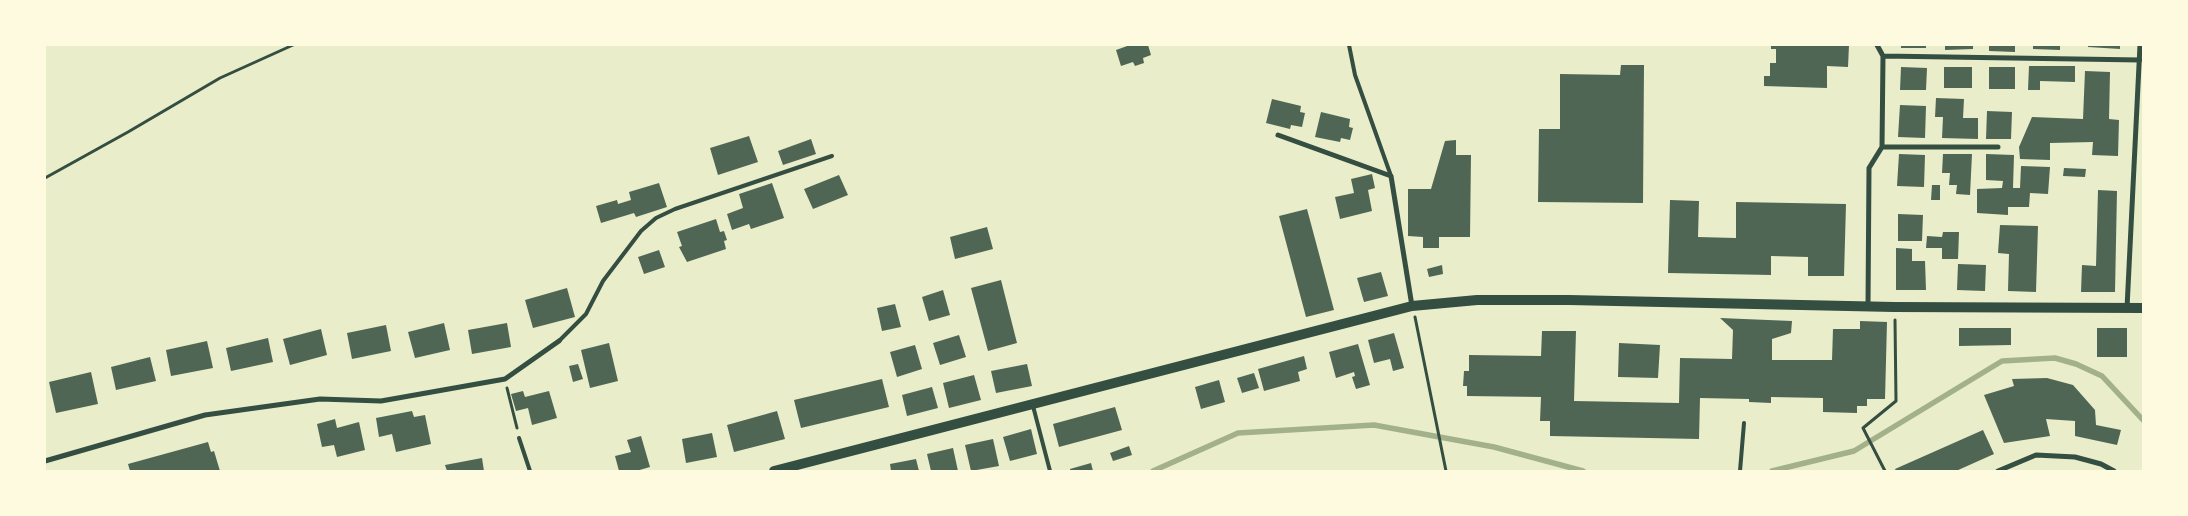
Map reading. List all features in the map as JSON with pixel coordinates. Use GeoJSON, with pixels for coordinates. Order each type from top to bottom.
{"type":"FeatureCollection","features":[{"type":"Feature","properties":{"kind":"main road"},"geometry":{"type":"LineString","coordinates":[[774,471],[1412,306],[1477,300],[1569,300],[1894,307],[2143,308]]}},
{"type":"Feature","properties":{"kind":"street"},"geometry":{"type":"LineString","coordinates":[[1868,306],[1869,168],[1882,147],[1883,56],[1877,45]]}},
{"type":"Feature","properties":{"kind":"street"},"geometry":{"type":"LineString","coordinates":[[2127,308],[2140,45]]}},
{"type":"Feature","properties":{"kind":"street"},"geometry":{"type":"LineString","coordinates":[[1883,56],[2140,60]]}},
{"type":"Feature","properties":{"kind":"street"},"geometry":{"type":"LineString","coordinates":[[1278,135],[1391,176],[1412,306]]}},
{"type":"Feature","properties":{"kind":"street"},"geometry":{"type":"LineString","coordinates":[[1882,147],[1998,147]]}},
{"type":"Feature","properties":{"kind":"street"},"geometry":{"type":"LineString","coordinates":[[45,461],[205,415],[320,399],[381,401],[505,379],[559,340]]}},
{"type":"Feature","properties":{"kind":"street"},"geometry":{"type":"LineString","coordinates":[[1998,471],[2036,455],[2075,457],[2101,464],[2114,471]]}},
{"type":"Feature","properties":{"kind":"lane"},"geometry":{"type":"LineString","coordinates":[[1349,45],[1356,75],[1391,176]]}},
{"type":"Feature","properties":{"kind":"lane"},"geometry":{"type":"LineString","coordinates":[[559,340],[586,314],[603,281],[641,231],[656,218],[675,209],[832,156]]}},
{"type":"Feature","properties":{"kind":"lane"},"geometry":{"type":"LineString","coordinates":[[1032,404],[1050,471]]}},
{"type":"Feature","properties":{"kind":"lane"},"geometry":{"type":"LineString","coordinates":[[1740,471],[1744,423]]}},
{"type":"Feature","properties":{"kind":"lane"},"geometry":{"type":"LineString","coordinates":[[519,438],[530,471]]}},
{"type":"Feature","properties":{"kind":"path"},"geometry":{"type":"LineString","coordinates":[[45,178],[220,78],[293,45]]}},
{"type":"Feature","properties":{"kind":"path"},"geometry":{"type":"LineString","coordinates":[[1412,306],[1446,471]]}},
{"type":"Feature","properties":{"kind":"path"},"geometry":{"type":"LineString","coordinates":[[1885,471],[1863,428],[1896,401],[1894,307]]}},
{"type":"Feature","properties":{"kind":"path"},"geometry":{"type":"LineString","coordinates":[[505,379],[519,438]]}},
{"type":"Feature","properties":{"kind":"building"},"geometry":{"type":"Polygon","coordinates":[[[1130,45],[1148,45],[1151,55],[1143,58],[1144,63],[1135,66],[1133,62],[1121,66],[1116,50],[1130,45]]]}},
{"type":"Feature","properties":{"kind":"building"},"geometry":{"type":"Polygon","coordinates":[[[1771,45],[1849,45],[1848,67],[1827,66],[1827,88],[1764,86],[1764,76],[1770,76],[1770,63],[1776,63],[1776,49],[1771,49],[1771,45]]]}},
{"type":"Feature","properties":{"kind":"building"},"geometry":{"type":"Polygon","coordinates":[[[1901,45],[1926,45],[1926,48],[1901,48],[1901,45]]]}},
{"type":"Feature","properties":{"kind":"building"},"geometry":{"type":"Polygon","coordinates":[[[1945,45],[1973,45],[1973,49],[1945,50],[1945,45]]]}},
{"type":"Feature","properties":{"kind":"building"},"geometry":{"type":"Polygon","coordinates":[[[1989,45],[2015,45],[2015,52],[1989,51],[1989,45]]]}},
{"type":"Feature","properties":{"kind":"building"},"geometry":{"type":"Polygon","coordinates":[[[2033,45],[2060,45],[2060,50],[2033,49],[2033,45]]]}},
{"type":"Feature","properties":{"kind":"building"},"geometry":{"type":"Polygon","coordinates":[[[2088,45],[2120,45],[2120,49],[2088,47],[2088,45]]]}},
{"type":"Feature","properties":{"kind":"building"},"geometry":{"type":"Polygon","coordinates":[[[1621,65],[1644,65],[1643,203],[1538,202],[1539,129],[1560,129],[1560,74],[1620,75],[1621,65]]]}},
{"type":"Feature","properties":{"kind":"building"},"geometry":{"type":"Polygon","coordinates":[[[2029,66],[2075,66],[2075,82],[2040,81],[2040,90],[2028,90],[2029,66]]]}},
{"type":"Feature","properties":{"kind":"building"},"geometry":{"type":"Polygon","coordinates":[[[1901,67],[1927,68],[1926,90],[1900,90],[1901,67]]]}},
{"type":"Feature","properties":{"kind":"building"},"geometry":{"type":"Polygon","coordinates":[[[1944,67],[1972,67],[1972,88],[1944,88],[1944,67]]]}},
{"type":"Feature","properties":{"kind":"building"},"geometry":{"type":"Polygon","coordinates":[[[1989,67],[2015,67],[2015,89],[1989,89],[1989,67]]]}},
{"type":"Feature","properties":{"kind":"building"},"geometry":{"type":"Polygon","coordinates":[[[2085,71],[2110,72],[2109,119],[2119,120],[2118,156],[2092,155],[2093,142],[2050,143],[2050,160],[2020,159],[2019,147],[2032,117],[2083,119],[2085,71]]]}},
{"type":"Feature","properties":{"kind":"building"},"geometry":{"type":"Polygon","coordinates":[[[1936,98],[1964,99],[1963,118],[1978,118],[1978,139],[1942,138],[1943,117],[1935,117],[1936,98]]]}},
{"type":"Feature","properties":{"kind":"building"},"geometry":{"type":"Polygon","coordinates":[[[1272,99],[1301,106],[1300,112],[1305,113],[1302,127],[1291,125],[1290,129],[1266,123],[1272,99]]]}},
{"type":"Feature","properties":{"kind":"building"},"geometry":{"type":"Polygon","coordinates":[[[1900,105],[1926,106],[1925,138],[1898,137],[1900,105]]]}},
{"type":"Feature","properties":{"kind":"building"},"geometry":{"type":"Polygon","coordinates":[[[1987,111],[2012,112],[2011,139],[1986,139],[1987,111]]]}},
{"type":"Feature","properties":{"kind":"building"},"geometry":{"type":"Polygon","coordinates":[[[1321,112],[1350,119],[1349,127],[1353,128],[1350,140],[1341,138],[1340,142],[1315,137],[1321,112]]]}},
{"type":"Feature","properties":{"kind":"building"},"geometry":{"type":"Polygon","coordinates":[[[749,136],[758,162],[718,175],[710,148],[749,136]]]}},
{"type":"Feature","properties":{"kind":"building"},"geometry":{"type":"Polygon","coordinates":[[[811,139],[816,154],[783,165],[778,151],[811,139]]]}},
{"type":"Feature","properties":{"kind":"building"},"geometry":{"type":"Polygon","coordinates":[[[1456,140],[1456,155],[1471,155],[1470,237],[1439,237],[1439,248],[1423,248],[1423,237],[1408,236],[1408,189],[1431,189],[1445,141],[1456,140]]]}},
{"type":"Feature","properties":{"kind":"building"},"geometry":{"type":"Polygon","coordinates":[[[1899,154],[1925,155],[1924,187],[1897,186],[1899,154]]]}},
{"type":"Feature","properties":{"kind":"building"},"geometry":{"type":"Polygon","coordinates":[[[1943,154],[1972,154],[1970,195],[1956,194],[1957,185],[1949,185],[1950,173],[1942,173],[1943,154]]]}},
{"type":"Feature","properties":{"kind":"building"},"geometry":{"type":"Polygon","coordinates":[[[1986,154],[2014,155],[2013,188],[2020,188],[2021,166],[2050,167],[2048,194],[2030,193],[2029,207],[2008,207],[2008,215],[1977,213],[1977,189],[2002,188],[2003,181],[1986,180],[1986,154]]]}},
{"type":"Feature","properties":{"kind":"building"},"geometry":{"type":"Polygon","coordinates":[[[2064,168],[2086,169],[2085,177],[2063,176],[2064,168]]]}},
{"type":"Feature","properties":{"kind":"building"},"geometry":{"type":"Polygon","coordinates":[[[1372,174],[1375,188],[1368,190],[1372,211],[1340,219],[1335,197],[1354,193],[1351,179],[1372,174]]]}},
{"type":"Feature","properties":{"kind":"building"},"geometry":{"type":"Polygon","coordinates":[[[839,175],[848,195],[813,209],[804,189],[839,175]]]}},
{"type":"Feature","properties":{"kind":"building"},"geometry":{"type":"Polygon","coordinates":[[[659,183],[667,207],[636,217],[634,213],[601,223],[596,206],[617,200],[618,204],[631,200],[629,192],[659,183]]]}},
{"type":"Feature","properties":{"kind":"building"},"geometry":{"type":"Polygon","coordinates":[[[772,183],[784,218],[751,229],[749,224],[732,230],[727,214],[743,208],[739,194],[772,183]]]}},
{"type":"Feature","properties":{"kind":"building"},"geometry":{"type":"Polygon","coordinates":[[[1932,185],[1940,185],[1940,200],[1931,200],[1932,185]]]}},
{"type":"Feature","properties":{"kind":"building"},"geometry":{"type":"Polygon","coordinates":[[[2098,190],[2117,191],[2115,292],[2081,292],[2082,265],[2096,266],[2098,190]]]}},
{"type":"Feature","properties":{"kind":"building"},"geometry":{"type":"Polygon","coordinates":[[[1670,200],[1699,201],[1698,237],[1736,238],[1736,202],[1846,204],[1844,276],[1808,276],[1808,257],[1771,256],[1771,275],[1668,273],[1670,200]]]}},
{"type":"Feature","properties":{"kind":"building"},"geometry":{"type":"Polygon","coordinates":[[[1307,209],[1334,310],[1306,317],[1279,216],[1307,209]]]}},
{"type":"Feature","properties":{"kind":"building"},"geometry":{"type":"Polygon","coordinates":[[[1898,214],[1923,215],[1922,241],[1898,241],[1898,214]]]}},
{"type":"Feature","properties":{"kind":"building"},"geometry":{"type":"Polygon","coordinates":[[[716,219],[720,232],[724,231],[727,240],[724,241],[726,249],[687,262],[679,247],[682,246],[677,232],[716,219]]]}},
{"type":"Feature","properties":{"kind":"building"},"geometry":{"type":"Polygon","coordinates":[[[2000,225],[2038,226],[2036,292],[2008,291],[2009,254],[1998,253],[2000,225]]]}},
{"type":"Feature","properties":{"kind":"building"},"geometry":{"type":"Polygon","coordinates":[[[987,227],[993,249],[955,259],[950,237],[987,227]]]}},
{"type":"Feature","properties":{"kind":"building"},"geometry":{"type":"Polygon","coordinates":[[[1943,232],[1959,232],[1958,259],[1942,259],[1942,248],[1926,248],[1927,236],[1942,237],[1943,232]]]}},
{"type":"Feature","properties":{"kind":"building"},"geometry":{"type":"Polygon","coordinates":[[[1896,248],[1912,249],[1912,261],[1925,261],[1926,290],[1896,290],[1896,248]]]}},
{"type":"Feature","properties":{"kind":"building"},"geometry":{"type":"Polygon","coordinates":[[[659,250],[665,267],[644,274],[638,257],[659,250]]]}},
{"type":"Feature","properties":{"kind":"building"},"geometry":{"type":"Polygon","coordinates":[[[1958,264],[1986,265],[1985,291],[1957,290],[1958,264]]]}},
{"type":"Feature","properties":{"kind":"building"},"geometry":{"type":"Polygon","coordinates":[[[1442,265],[1443,274],[1429,277],[1427,269],[1442,265]]]}},
{"type":"Feature","properties":{"kind":"building"},"geometry":{"type":"Polygon","coordinates":[[[1381,272],[1388,296],[1364,302],[1357,278],[1381,272]]]}},
{"type":"Feature","properties":{"kind":"building"},"geometry":{"type":"Polygon","coordinates":[[[1001,280],[1017,343],[988,351],[971,288],[1001,280]]]}},
{"type":"Feature","properties":{"kind":"building"},"geometry":{"type":"Polygon","coordinates":[[[567,288],[575,317],[533,328],[525,300],[567,288]]]}},
{"type":"Feature","properties":{"kind":"building"},"geometry":{"type":"Polygon","coordinates":[[[943,290],[950,315],[929,321],[922,297],[943,290]]]}},
{"type":"Feature","properties":{"kind":"building"},"geometry":{"type":"Polygon","coordinates":[[[895,304],[901,327],[882,331],[877,308],[895,304]]]}},
{"type":"Feature","properties":{"kind":"building"},"geometry":{"type":"Polygon","coordinates":[[[1720,318],[1792,321],[1791,333],[1772,339],[1772,360],[1832,360],[1833,329],[1860,329],[1860,321],[1887,322],[1885,399],[1867,399],[1867,406],[1857,406],[1857,413],[1823,412],[1823,398],[1771,397],[1771,403],[1749,402],[1749,399],[1700,398],[1699,439],[1550,436],[1550,421],[1540,421],[1541,397],[1467,396],[1467,386],[1463,386],[1464,371],[1469,371],[1469,355],[1541,356],[1542,331],[1576,331],[1574,401],[1679,403],[1680,358],[1732,359],[1733,330],[1720,318]]]}},
{"type":"Feature","properties":{"kind":"building"},"geometry":{"type":"Polygon","coordinates":[[[444,323],[450,350],[415,358],[408,332],[444,323]]]}},
{"type":"Feature","properties":{"kind":"building"},"geometry":{"type":"Polygon","coordinates":[[[507,323],[511,347],[472,354],[468,330],[507,323]]]}},
{"type":"Feature","properties":{"kind":"building"},"geometry":{"type":"Polygon","coordinates":[[[386,325],[391,351],[352,359],[347,333],[386,325]]]}},
{"type":"Feature","properties":{"kind":"building"},"geometry":{"type":"Polygon","coordinates":[[[1959,328],[2011,328],[2011,345],[1959,346],[1959,328]]]}},
{"type":"Feature","properties":{"kind":"building"},"geometry":{"type":"Polygon","coordinates":[[[2097,328],[2127,328],[2127,357],[2097,357],[2097,328]]]}},
{"type":"Feature","properties":{"kind":"building"},"geometry":{"type":"Polygon","coordinates":[[[321,329],[327,355],[290,365],[283,339],[321,329]]]}},
{"type":"Feature","properties":{"kind":"building"},"geometry":{"type":"Polygon","coordinates":[[[1394,333],[1404,368],[1393,371],[1390,359],[1374,363],[1368,340],[1394,333]]]}},
{"type":"Feature","properties":{"kind":"building"},"geometry":{"type":"Polygon","coordinates":[[[959,335],[966,357],[940,365],[933,343],[959,335]]]}},
{"type":"Feature","properties":{"kind":"building"},"geometry":{"type":"Polygon","coordinates":[[[268,338],[273,362],[231,371],[226,348],[268,338]]]}},
{"type":"Feature","properties":{"kind":"building"},"geometry":{"type":"Polygon","coordinates":[[[207,341],[213,368],[171,376],[166,350],[207,341]]]}},
{"type":"Feature","properties":{"kind":"building"},"geometry":{"type":"Polygon","coordinates":[[[609,343],[618,381],[590,388],[581,350],[609,343]]]}},
{"type":"Feature","properties":{"kind":"building"},"geometry":{"type":"Polygon","coordinates":[[[1619,343],[1660,345],[1658,378],[1618,377],[1619,343]]]}},
{"type":"Feature","properties":{"kind":"building"},"geometry":{"type":"Polygon","coordinates":[[[1358,344],[1370,385],[1356,389],[1352,377],[1355,376],[1354,372],[1336,378],[1329,352],[1358,344]]]}},
{"type":"Feature","properties":{"kind":"building"},"geometry":{"type":"Polygon","coordinates":[[[915,345],[922,369],[897,377],[890,352],[915,345]]]}},
{"type":"Feature","properties":{"kind":"building"},"geometry":{"type":"Polygon","coordinates":[[[1304,356],[1307,369],[1298,372],[1300,381],[1264,391],[1258,369],[1304,356]]]}},
{"type":"Feature","properties":{"kind":"building"},"geometry":{"type":"Polygon","coordinates":[[[150,357],[156,381],[116,390],[111,367],[150,357]]]}},
{"type":"Feature","properties":{"kind":"building"},"geometry":{"type":"Polygon","coordinates":[[[578,364],[583,379],[573,382],[569,366],[578,364]]]}},
{"type":"Feature","properties":{"kind":"building"},"geometry":{"type":"Polygon","coordinates":[[[1027,364],[1032,386],[996,393],[991,371],[1027,364]]]}},
{"type":"Feature","properties":{"kind":"building"},"geometry":{"type":"Polygon","coordinates":[[[91,372],[98,404],[56,413],[49,382],[91,372]]]}},
{"type":"Feature","properties":{"kind":"building"},"geometry":{"type":"Polygon","coordinates":[[[1254,373],[1259,388],[1242,393],[1237,378],[1254,373]]]}},
{"type":"Feature","properties":{"kind":"building"},"geometry":{"type":"Polygon","coordinates":[[[974,375],[981,400],[949,408],[943,383],[974,375]]]}},
{"type":"Feature","properties":{"kind":"building"},"geometry":{"type":"Polygon","coordinates":[[[2047,378],[2073,385],[2095,410],[2096,425],[2121,430],[2117,445],[2075,436],[2075,421],[2046,419],[2050,436],[2004,443],[1984,395],[2014,386],[2012,379],[2047,378]]]}},
{"type":"Feature","properties":{"kind":"building"},"geometry":{"type":"Polygon","coordinates":[[[882,379],[889,407],[801,428],[794,400],[882,379]]]}},
{"type":"Feature","properties":{"kind":"building"},"geometry":{"type":"Polygon","coordinates":[[[1219,380],[1225,402],[1201,409],[1195,387],[1219,380]]]}},
{"type":"Feature","properties":{"kind":"building"},"geometry":{"type":"Polygon","coordinates":[[[932,387],[938,408],[907,416],[902,395],[932,387]]]}},
{"type":"Feature","properties":{"kind":"building"},"geometry":{"type":"Polygon","coordinates":[[[523,391],[525,397],[549,391],[557,418],[532,425],[528,408],[516,411],[511,394],[523,391]]]}},
{"type":"Feature","properties":{"kind":"building"},"geometry":{"type":"Polygon","coordinates":[[[1115,407],[1122,430],[1059,447],[1053,424],[1115,407]]]}},
{"type":"Feature","properties":{"kind":"building"},"geometry":{"type":"Polygon","coordinates":[[[412,411],[414,417],[425,415],[431,444],[396,452],[392,434],[379,437],[376,418],[412,411]]]}},
{"type":"Feature","properties":{"kind":"building"},"geometry":{"type":"Polygon","coordinates":[[[777,411],[785,439],[734,452],[727,425],[777,411]]]}},
{"type":"Feature","properties":{"kind":"building"},"geometry":{"type":"Polygon","coordinates":[[[335,419],[337,428],[359,422],[365,450],[337,457],[334,445],[322,447],[317,424],[335,419]]]}},
{"type":"Feature","properties":{"kind":"building"},"geometry":{"type":"Polygon","coordinates":[[[1031,429],[1037,454],[1010,461],[1003,437],[1031,429]]]}},
{"type":"Feature","properties":{"kind":"building"},"geometry":{"type":"Polygon","coordinates":[[[1983,430],[1994,454],[1956,471],[1896,471],[1895,469],[1983,430]]]}},
{"type":"Feature","properties":{"kind":"building"},"geometry":{"type":"Polygon","coordinates":[[[712,433],[717,457],[686,463],[682,439],[712,433]]]}},
{"type":"Feature","properties":{"kind":"building"},"geometry":{"type":"Polygon","coordinates":[[[641,436],[650,467],[636,471],[619,471],[615,456],[631,452],[627,440],[641,436]]]}},
{"type":"Feature","properties":{"kind":"building"},"geometry":{"type":"Polygon","coordinates":[[[993,439],[999,466],[971,471],[965,445],[993,439]]]}},
{"type":"Feature","properties":{"kind":"building"},"geometry":{"type":"Polygon","coordinates":[[[208,442],[211,452],[214,451],[220,471],[130,471],[128,464],[208,442]]]}},
{"type":"Feature","properties":{"kind":"building"},"geometry":{"type":"Polygon","coordinates":[[[1129,446],[1132,455],[1113,461],[1110,453],[1129,446]]]}},
{"type":"Feature","properties":{"kind":"building"},"geometry":{"type":"Polygon","coordinates":[[[953,448],[958,471],[931,471],[927,454],[953,448]]]}},
{"type":"Feature","properties":{"kind":"building"},"geometry":{"type":"Polygon","coordinates":[[[482,458],[484,471],[447,471],[445,465],[482,458]]]}},
{"type":"Feature","properties":{"kind":"building"},"geometry":{"type":"Polygon","coordinates":[[[916,459],[919,471],[891,471],[890,464],[916,459]]]}},
{"type":"Feature","properties":{"kind":"building"},"geometry":{"type":"Polygon","coordinates":[[[1091,463],[1093,471],[1070,471],[1070,469],[1091,463]]]}},
{"type":"Feature","properties":{"kind":"waterway"},"geometry":{"type":"LineString","coordinates":[[1772,471],[1854,451],[2002,361],[2055,358],[2076,364],[2102,376],[2143,420]]}},
{"type":"Feature","properties":{"kind":"waterway"},"geometry":{"type":"LineString","coordinates":[[1153,471],[1238,433],[1374,425],[1494,447],[1583,471]]}}]}
